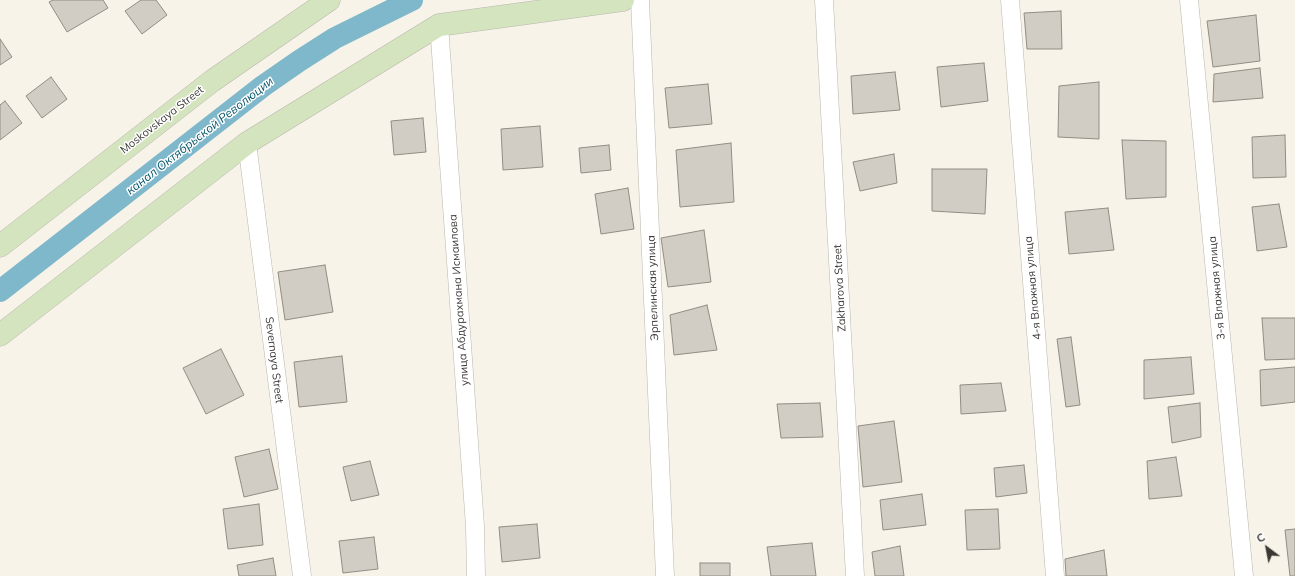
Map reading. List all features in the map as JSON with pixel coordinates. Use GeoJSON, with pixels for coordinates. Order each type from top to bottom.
{"type":"FeatureCollection","features":[{"type":"Feature","properties":{"kind":"main road","name":"Moskovskaya Street"},"geometry":{"type":"LineString","coordinates":[[0,246],[212,82],[329,0]]}},
{"type":"Feature","properties":{"kind":"main road"},"geometry":{"type":"LineString","coordinates":[[0,335],[247,144],[439,25],[622,0]]}},
{"type":"Feature","properties":{"kind":"street","name":"Эрпелинская улица"},"geometry":{"type":"LineString","coordinates":[[640,0],[665,576]]}},
{"type":"Feature","properties":{"kind":"street","name":"Zakharova Street"},"geometry":{"type":"LineString","coordinates":[[824,0],[855,576]]}},
{"type":"Feature","properties":{"kind":"street","name":"4-я Влажная улица"},"geometry":{"type":"LineString","coordinates":[[1010,0],[1055,576]]}},
{"type":"Feature","properties":{"kind":"street","name":"3-я Влажная улица"},"geometry":{"type":"LineString","coordinates":[[1190,0],[1244,576]]}},
{"type":"Feature","properties":{"kind":"street","name":"улица Абдурахмана Исмаилова"},"geometry":{"type":"LineString","coordinates":[[439,25],[474,518],[476,576]]}},
{"type":"Feature","properties":{"kind":"street","name":"Severnaya Street"},"geometry":{"type":"LineString","coordinates":[[247,144],[302,576]]}},
{"type":"Feature","properties":{"kind":"building"},"geometry":{"type":"Polygon","coordinates":[[[53,0],[103,0],[108,8],[67,32],[49,2],[53,0]]]}},
{"type":"Feature","properties":{"kind":"building"},"geometry":{"type":"Polygon","coordinates":[[[141,0],[156,0],[167,15],[142,34],[125,11],[141,0]]]}},
{"type":"Feature","properties":{"kind":"building"},"geometry":{"type":"Polygon","coordinates":[[[1061,11],[1062,49],[1027,49],[1024,13],[1061,11]]]}},
{"type":"Feature","properties":{"kind":"building"},"geometry":{"type":"Polygon","coordinates":[[[1256,15],[1260,61],[1213,67],[1207,21],[1256,15]]]}},
{"type":"Feature","properties":{"kind":"building"},"geometry":{"type":"Polygon","coordinates":[[[0,39],[12,57],[0,65],[0,39]]]}},
{"type":"Feature","properties":{"kind":"building"},"geometry":{"type":"Polygon","coordinates":[[[984,63],[988,101],[941,107],[937,67],[984,63]]]}},
{"type":"Feature","properties":{"kind":"building"},"geometry":{"type":"Polygon","coordinates":[[[1260,68],[1263,98],[1213,102],[1214,74],[1260,68]]]}},
{"type":"Feature","properties":{"kind":"building"},"geometry":{"type":"Polygon","coordinates":[[[895,72],[900,110],[853,114],[851,76],[895,72]]]}},
{"type":"Feature","properties":{"kind":"building"},"geometry":{"type":"Polygon","coordinates":[[[51,77],[67,99],[42,118],[26,96],[51,77]]]}},
{"type":"Feature","properties":{"kind":"building"},"geometry":{"type":"Polygon","coordinates":[[[1099,82],[1099,139],[1058,137],[1059,86],[1099,82]]]}},
{"type":"Feature","properties":{"kind":"building"},"geometry":{"type":"Polygon","coordinates":[[[708,84],[712,124],[669,128],[665,88],[708,84]]]}},
{"type":"Feature","properties":{"kind":"building"},"geometry":{"type":"Polygon","coordinates":[[[5,101],[22,123],[0,140],[0,105],[5,101]]]}},
{"type":"Feature","properties":{"kind":"building"},"geometry":{"type":"Polygon","coordinates":[[[423,118],[426,152],[394,155],[391,121],[423,118]]]}},
{"type":"Feature","properties":{"kind":"building"},"geometry":{"type":"Polygon","coordinates":[[[540,126],[543,167],[503,170],[501,129],[540,126]]]}},
{"type":"Feature","properties":{"kind":"building"},"geometry":{"type":"Polygon","coordinates":[[[1285,135],[1286,177],[1253,178],[1252,137],[1285,135]]]}},
{"type":"Feature","properties":{"kind":"building"},"geometry":{"type":"Polygon","coordinates":[[[1122,140],[1166,141],[1166,197],[1126,199],[1122,140]]]}},
{"type":"Feature","properties":{"kind":"building"},"geometry":{"type":"Polygon","coordinates":[[[731,143],[734,202],[680,207],[676,150],[731,143]]]}},
{"type":"Feature","properties":{"kind":"building"},"geometry":{"type":"Polygon","coordinates":[[[609,145],[611,170],[581,173],[579,148],[609,145]]]}},
{"type":"Feature","properties":{"kind":"building"},"geometry":{"type":"Polygon","coordinates":[[[894,154],[897,183],[860,191],[853,162],[894,154]]]}},
{"type":"Feature","properties":{"kind":"building"},"geometry":{"type":"Polygon","coordinates":[[[932,169],[987,169],[985,214],[932,211],[932,169]]]}},
{"type":"Feature","properties":{"kind":"building"},"geometry":{"type":"Polygon","coordinates":[[[628,188],[634,229],[601,234],[595,194],[628,188]]]}},
{"type":"Feature","properties":{"kind":"building"},"geometry":{"type":"Polygon","coordinates":[[[1279,204],[1287,247],[1257,251],[1252,207],[1279,204]]]}},
{"type":"Feature","properties":{"kind":"building"},"geometry":{"type":"Polygon","coordinates":[[[1108,208],[1114,250],[1069,254],[1065,212],[1108,208]]]}},
{"type":"Feature","properties":{"kind":"building"},"geometry":{"type":"Polygon","coordinates":[[[704,230],[711,282],[668,287],[661,238],[704,230]]]}},
{"type":"Feature","properties":{"kind":"building"},"geometry":{"type":"Polygon","coordinates":[[[325,265],[333,312],[285,320],[278,272],[325,265]]]}},
{"type":"Feature","properties":{"kind":"building"},"geometry":{"type":"Polygon","coordinates":[[[707,305],[717,350],[674,355],[670,315],[707,305]]]}},
{"type":"Feature","properties":{"kind":"building"},"geometry":{"type":"Polygon","coordinates":[[[1262,318],[1295,318],[1295,359],[1265,360],[1262,318]]]}},
{"type":"Feature","properties":{"kind":"building"},"geometry":{"type":"Polygon","coordinates":[[[1071,337],[1080,405],[1066,407],[1057,339],[1071,337]]]}},
{"type":"Feature","properties":{"kind":"building"},"geometry":{"type":"Polygon","coordinates":[[[221,349],[244,395],[206,414],[183,368],[221,349]]]}},
{"type":"Feature","properties":{"kind":"building"},"geometry":{"type":"Polygon","coordinates":[[[342,356],[347,402],[299,407],[294,362],[342,356]]]}},
{"type":"Feature","properties":{"kind":"building"},"geometry":{"type":"Polygon","coordinates":[[[1191,357],[1194,394],[1144,399],[1144,360],[1191,357]]]}},
{"type":"Feature","properties":{"kind":"building"},"geometry":{"type":"Polygon","coordinates":[[[1295,367],[1295,402],[1261,406],[1260,370],[1295,367]]]}},
{"type":"Feature","properties":{"kind":"building"},"geometry":{"type":"Polygon","coordinates":[[[1001,383],[1006,411],[961,414],[960,385],[1001,383]]]}},
{"type":"Feature","properties":{"kind":"building"},"geometry":{"type":"Polygon","coordinates":[[[820,403],[823,437],[781,438],[777,404],[820,403]]]}},
{"type":"Feature","properties":{"kind":"building"},"geometry":{"type":"Polygon","coordinates":[[[1200,403],[1201,437],[1172,443],[1168,407],[1200,403]]]}},
{"type":"Feature","properties":{"kind":"building"},"geometry":{"type":"Polygon","coordinates":[[[894,421],[902,482],[863,487],[858,426],[894,421]]]}},
{"type":"Feature","properties":{"kind":"building"},"geometry":{"type":"Polygon","coordinates":[[[269,449],[278,489],[244,497],[235,457],[269,449]]]}},
{"type":"Feature","properties":{"kind":"building"},"geometry":{"type":"Polygon","coordinates":[[[1176,457],[1182,496],[1149,499],[1147,461],[1176,457]]]}},
{"type":"Feature","properties":{"kind":"building"},"geometry":{"type":"Polygon","coordinates":[[[370,461],[379,495],[351,501],[343,467],[370,461]]]}},
{"type":"Feature","properties":{"kind":"building"},"geometry":{"type":"Polygon","coordinates":[[[1024,465],[1027,493],[996,497],[994,468],[1024,465]]]}},
{"type":"Feature","properties":{"kind":"building"},"geometry":{"type":"Polygon","coordinates":[[[922,494],[926,525],[883,530],[880,500],[922,494]]]}},
{"type":"Feature","properties":{"kind":"building"},"geometry":{"type":"Polygon","coordinates":[[[259,504],[263,545],[228,549],[223,509],[259,504]]]}},
{"type":"Feature","properties":{"kind":"building"},"geometry":{"type":"Polygon","coordinates":[[[998,509],[1000,549],[967,550],[965,510],[998,509]]]}},
{"type":"Feature","properties":{"kind":"building"},"geometry":{"type":"Polygon","coordinates":[[[537,524],[540,558],[502,562],[499,527],[537,524]]]}},
{"type":"Feature","properties":{"kind":"building"},"geometry":{"type":"Polygon","coordinates":[[[1295,529],[1295,576],[1290,576],[1285,530],[1295,529]]]}},
{"type":"Feature","properties":{"kind":"building"},"geometry":{"type":"Polygon","coordinates":[[[374,537],[378,569],[343,573],[339,541],[374,537]]]}},
{"type":"Feature","properties":{"kind":"building"},"geometry":{"type":"Polygon","coordinates":[[[812,543],[816,576],[771,576],[767,547],[812,543]]]}},
{"type":"Feature","properties":{"kind":"building"},"geometry":{"type":"Polygon","coordinates":[[[900,546],[904,576],[875,576],[872,552],[900,546]]]}},
{"type":"Feature","properties":{"kind":"building"},"geometry":{"type":"Polygon","coordinates":[[[1104,550],[1107,576],[1066,576],[1065,559],[1104,550]]]}},
{"type":"Feature","properties":{"kind":"building"},"geometry":{"type":"Polygon","coordinates":[[[273,558],[276,576],[239,576],[237,565],[273,558]]]}},
{"type":"Feature","properties":{"kind":"building"},"geometry":{"type":"Polygon","coordinates":[[[700,563],[730,563],[730,576],[700,576],[700,563]]]}},
{"type":"Feature","properties":{"kind":"waterway","name":"канал Октябрьской Революции"},"geometry":{"type":"LineString","coordinates":[[0,291],[263,86],[335,38],[412,0]]}}]}
